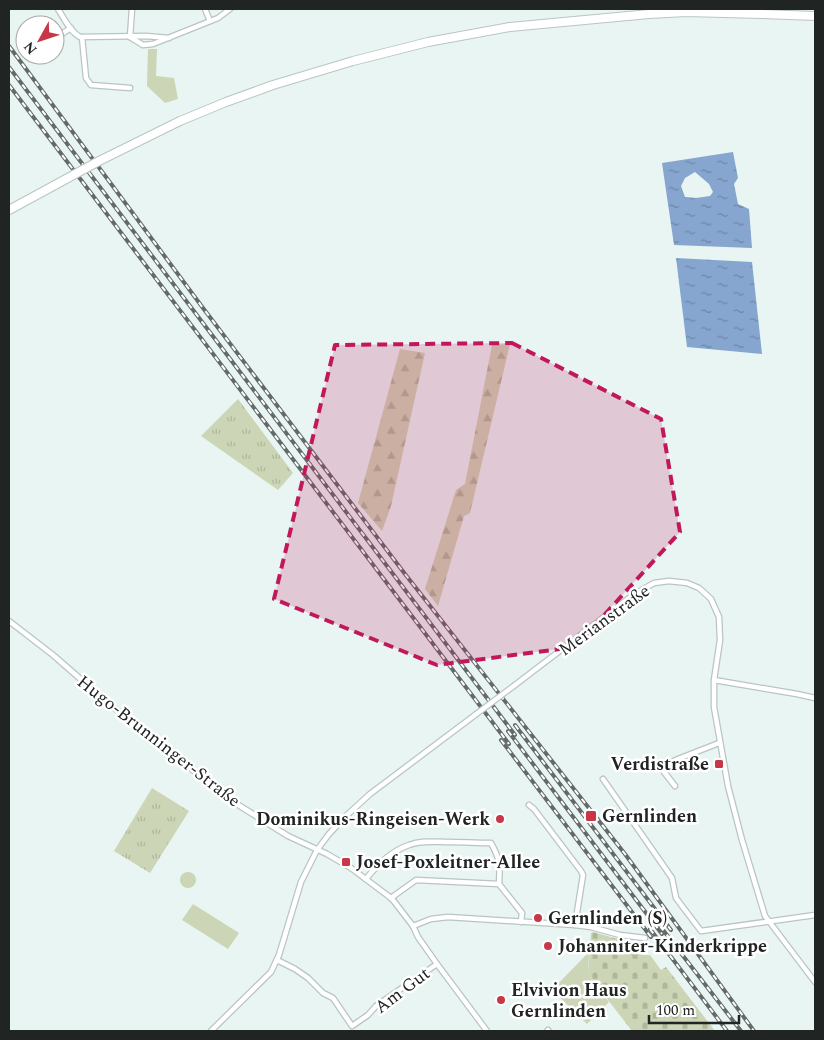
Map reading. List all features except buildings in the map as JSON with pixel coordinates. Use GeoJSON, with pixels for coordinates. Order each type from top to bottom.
{"type":"FeatureCollection","features":[{"type":"Feature","properties":{"kind":"highway"},"geometry":{"type":"LineString","coordinates":[[9,210],[99,160],[180,121],[226,102],[354,61],[428,42],[510,27],[650,14],[714,13],[815,16]]}},
{"type":"Feature","properties":{"kind":"street"},"geometry":{"type":"LineString","coordinates":[[58,9],[70,28],[76,35],[82,37],[169,38]]}},
{"type":"Feature","properties":{"kind":"street"},"geometry":{"type":"LineString","coordinates":[[130,37],[132,9]]}},
{"type":"Feature","properties":{"kind":"street"},"geometry":{"type":"LineString","coordinates":[[205,9],[210,21]]}},
{"type":"Feature","properties":{"kind":"street"},"geometry":{"type":"LineString","coordinates":[[130,37],[146,46],[218,18],[230,9]]}},
{"type":"Feature","properties":{"kind":"street"},"geometry":{"type":"LineString","coordinates":[[65,31],[70,28]]}},
{"type":"Feature","properties":{"kind":"street"},"geometry":{"type":"LineString","coordinates":[[82,37],[86,78],[91,85],[130,88]]}},
{"type":"Feature","properties":{"kind":"street","name":"Merianstraße"},"geometry":{"type":"LineString","coordinates":[[317,850],[329,834],[370,794],[633,596],[654,583],[669,581],[687,583],[699,588],[711,599],[720,617],[720,640],[714,680],[714,707],[719,743],[742,840],[765,916],[815,982]]}},
{"type":"Feature","properties":{"kind":"street","name":"Hugo-Brunninger-Straße"},"geometry":{"type":"LineString","coordinates":[[9,621],[53,655],[108,703],[232,801],[288,836],[333,858],[391,898],[413,926],[418,937],[437,964],[488,1031]]}},
{"type":"Feature","properties":{"kind":"street"},"geometry":{"type":"LineString","coordinates":[[714,680],[815,698]]}},
{"type":"Feature","properties":{"kind":"street"},"geometry":{"type":"LineString","coordinates":[[675,786],[664,772],[664,766],[719,743]]}},
{"type":"Feature","properties":{"kind":"street"},"geometry":{"type":"LineString","coordinates":[[603,779],[672,878],[676,898],[701,932],[815,915]]}},
{"type":"Feature","properties":{"kind":"street"},"geometry":{"type":"LineString","coordinates":[[530,805],[583,875],[575,924]]}},
{"type":"Feature","properties":{"kind":"street"},"geometry":{"type":"LineString","coordinates":[[366,879],[375,867],[389,855],[410,844],[424,842],[491,843],[500,862],[499,884],[522,913],[521,922]]}},
{"type":"Feature","properties":{"kind":"street"},"geometry":{"type":"LineString","coordinates":[[211,1031],[272,972],[301,882],[317,850]]}},
{"type":"Feature","properties":{"kind":"street"},"geometry":{"type":"LineString","coordinates":[[391,898],[416,880],[499,884]]}},
{"type":"Feature","properties":{"kind":"street"},"geometry":{"type":"LineString","coordinates":[[413,926],[440,917],[575,924],[620,935],[645,938]]}},
{"type":"Feature","properties":{"kind":"street","name":"Am Gut"},"geometry":{"type":"LineString","coordinates":[[277,960],[289,965],[308,978],[323,993],[332,998],[352,1026],[368,1015],[376,1006],[437,964]]}},
{"type":"Feature","properties":{"kind":"highlighted area"},"geometry":{"type":"Polygon","coordinates":[[[512,343],[661,419],[680,532],[575,647],[437,665],[274,599],[335,345],[512,343]]]}},
{"type":"Feature","properties":{"kind":"green space"},"geometry":{"type":"Polygon","coordinates":[[[148,49],[157,49],[156,76],[174,78],[178,99],[165,103],[147,86],[148,49]]]}},
{"type":"Feature","properties":{"kind":"green space"},"geometry":{"type":"Polygon","coordinates":[[[510,344],[470,513],[464,516],[438,606],[425,589],[456,490],[465,484],[492,345],[510,344]]]}},
{"type":"Feature","properties":{"kind":"green space"},"geometry":{"type":"Polygon","coordinates":[[[400,349],[425,353],[391,506],[382,531],[358,503],[400,349]]]}},
{"type":"Feature","properties":{"kind":"green space"},"geometry":{"type":"Polygon","coordinates":[[[238,399],[293,473],[278,490],[201,436],[238,399]]]}},
{"type":"Feature","properties":{"kind":"green space"},"geometry":{"type":"Polygon","coordinates":[[[152,788],[189,811],[150,873],[114,851],[152,788]]]}},
{"type":"Feature","properties":{"kind":"green space"},"geometry":{"type":"Polygon","coordinates":[[[185,872],[191,872],[196,877],[194,886],[185,888],[180,883],[180,877],[185,872]]]}},
{"type":"Feature","properties":{"kind":"green space"},"geometry":{"type":"Polygon","coordinates":[[[193,904],[239,933],[228,949],[182,920],[193,904]]]}},
{"type":"Feature","properties":{"kind":"green space"},"geometry":{"type":"Polygon","coordinates":[[[591,933],[643,946],[643,955],[650,955],[661,970],[666,967],[715,1031],[632,1031],[588,974],[591,933]]]}},
{"type":"Feature","properties":{"kind":"green space"},"geometry":{"type":"Polygon","coordinates":[[[589,954],[588,974],[609,1002],[587,1024],[552,990],[589,954]]]}},
{"type":"Feature","properties":{"kind":"water"},"geometry":{"type":"Polygon","coordinates":[[[733,152],[738,178],[734,184],[738,204],[749,209],[752,248],[674,245],[662,163],[733,152]],[[695,172],[685,178],[681,186],[685,197],[696,198],[710,196],[713,192],[709,184],[695,172]]]}},
{"type":"Feature","properties":{"kind":"water"},"geometry":{"type":"Polygon","coordinates":[[[676,258],[752,262],[762,354],[687,347],[676,258]]]}},
{"type":"Feature","properties":{"kind":"railway"},"geometry":{"type":"LineString","coordinates":[[9,46],[203,308],[405,574],[625,854],[754,1031]]}},
{"type":"Feature","properties":{"kind":"railway"},"geometry":{"type":"LineString","coordinates":[[9,67],[515,735]]}},
{"type":"Feature","properties":{"kind":"railway"},"geometry":{"type":"LineString","coordinates":[[9,85],[509,744]]}},
{"type":"Feature","properties":{"kind":"railway"},"geometry":{"type":"LineString","coordinates":[[515,725],[671,930]]}},
{"type":"Feature","properties":{"kind":"railway"},"geometry":{"type":"LineString","coordinates":[[508,731],[662,934]]}},
{"type":"Feature","properties":{"kind":"railway"},"geometry":{"type":"LineString","coordinates":[[501,740],[651,937]]}},
{"type":"Feature","properties":{"kind":"railway"},"geometry":{"type":"LineString","coordinates":[[660,926],[741,1031]]}},
{"type":"Feature","properties":{"kind":"railway"},"geometry":{"type":"LineString","coordinates":[[650,929],[727,1031]]}},
{"type":"Feature","properties":{"kind":"place","name":"Verdistraße"},"geometry":{"type":"Point","coordinates":[719,764]}},
{"type":"Feature","properties":{"kind":"place","name":"Gernlinden"},"geometry":{"type":"Point","coordinates":[591,816]}},
{"type":"Feature","properties":{"kind":"place","name":"Dominikus-Ringeisen-Werk"},"geometry":{"type":"Point","coordinates":[500,819]}},
{"type":"Feature","properties":{"kind":"place","name":"Josef-Poxleitner-Allee"},"geometry":{"type":"Point","coordinates":[346,862]}},
{"type":"Feature","properties":{"kind":"place","name":"Gernlinden (S)"},"geometry":{"type":"Point","coordinates":[538,918]}},
{"type":"Feature","properties":{"kind":"place","name":"Johanniter-Kinderkrippe"},"geometry":{"type":"Point","coordinates":[548,946]}},
{"type":"Feature","properties":{"kind":"place","name":"Elvivion Haus Gernlinden"},"geometry":{"type":"Point","coordinates":[501,1000]}}]}
